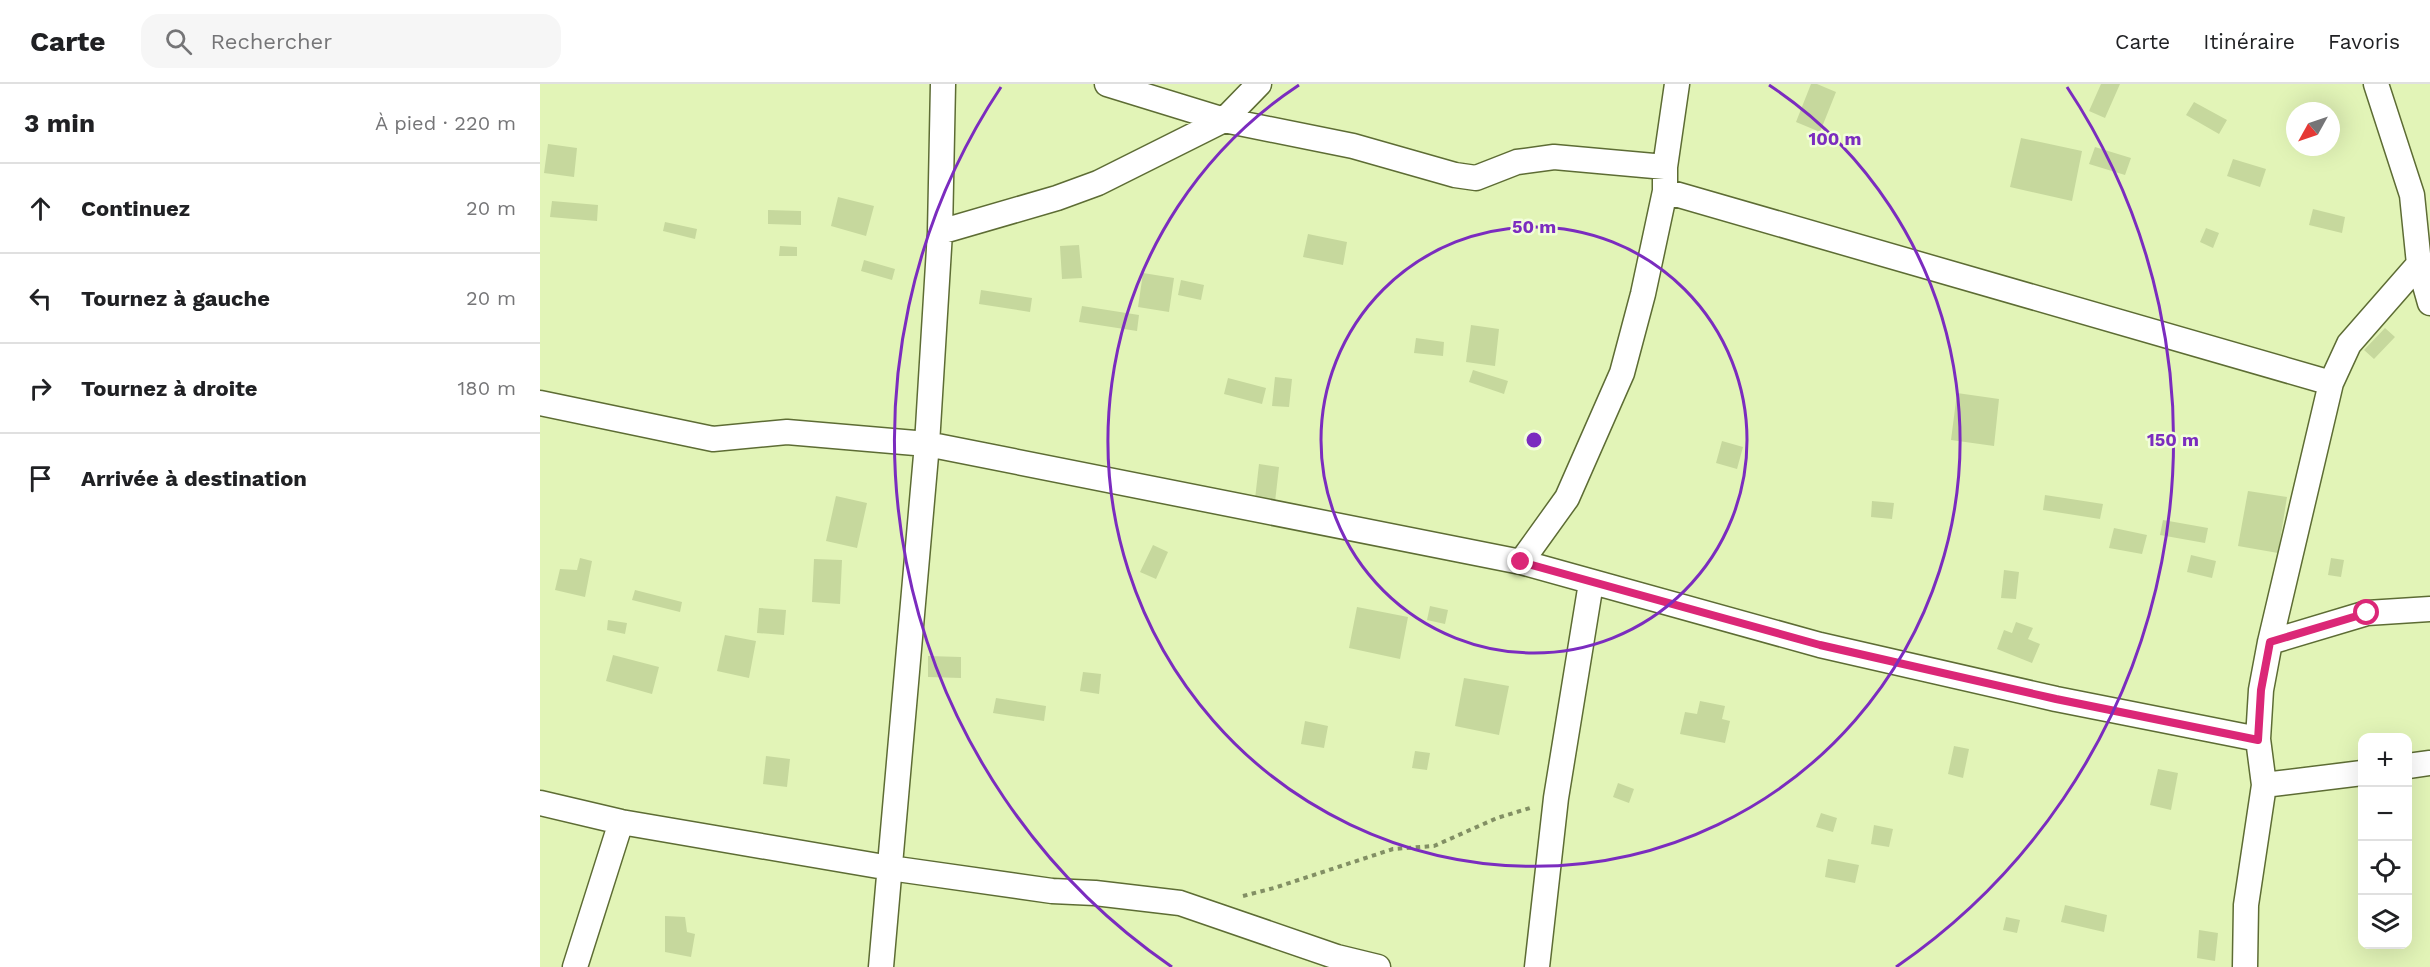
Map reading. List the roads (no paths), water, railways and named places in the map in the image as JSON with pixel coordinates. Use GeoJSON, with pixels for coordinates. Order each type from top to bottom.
{"type":"FeatureCollection","features":[{"type":"Feature","properties":{"kind":"street"},"geometry":{"type":"LineString","coordinates":[[881,967],[927,444],[940,232],[943,84]]}},
{"type":"Feature","properties":{"kind":"street"},"geometry":{"type":"LineString","coordinates":[[1107,84],[1224,120],[1353,146],[1455,175],[1476,178],[1516,162],[1554,157],[1665,167]]}},
{"type":"Feature","properties":{"kind":"street"},"geometry":{"type":"LineString","coordinates":[[940,232],[1057,198],[1098,183],[1224,120],[1259,84]]}},
{"type":"Feature","properties":{"kind":"street"},"geometry":{"type":"LineString","coordinates":[[1521,562],[1567,498],[1622,373],[1665,191],[1665,167],[1677,84]]}},
{"type":"Feature","properties":{"kind":"street"},"geometry":{"type":"LineString","coordinates":[[2376,84],[2412,195],[2419,264],[2430,303]]}},
{"type":"Feature","properties":{"kind":"street"},"geometry":{"type":"LineString","coordinates":[[1665,191],[2331,383]]}},
{"type":"Feature","properties":{"kind":"street"},"geometry":{"type":"LineString","coordinates":[[2245,967],[2246,905],[2264,785],[2258,740],[2261,690],[2270,642],[2331,383],[2349,344],[2419,264]]}},
{"type":"Feature","properties":{"kind":"street"},"geometry":{"type":"LineString","coordinates":[[540,403],[713,439],[787,432],[927,444],[1521,562],[1820,645],[2056,699],[2258,740]]}},
{"type":"Feature","properties":{"kind":"street"},"geometry":{"type":"LineString","coordinates":[[1537,967],[1556,798],[1591,583]]}},
{"type":"Feature","properties":{"kind":"street"},"geometry":{"type":"LineString","coordinates":[[2270,642],[2367,613],[2430,609]]}},
{"type":"Feature","properties":{"kind":"street"},"geometry":{"type":"LineString","coordinates":[[2412,765],[2430,763]]}},
{"type":"Feature","properties":{"kind":"street"},"geometry":{"type":"LineString","coordinates":[[2264,785],[2358,773]]}},
{"type":"Feature","properties":{"kind":"street"},"geometry":{"type":"LineString","coordinates":[[540,803],[621,822],[890,868],[1052,891],[1095,893],[1180,903],[1337,957],[1378,967]]}},
{"type":"Feature","properties":{"kind":"street"},"geometry":{"type":"LineString","coordinates":[[574,967],[621,822]]}}]}
